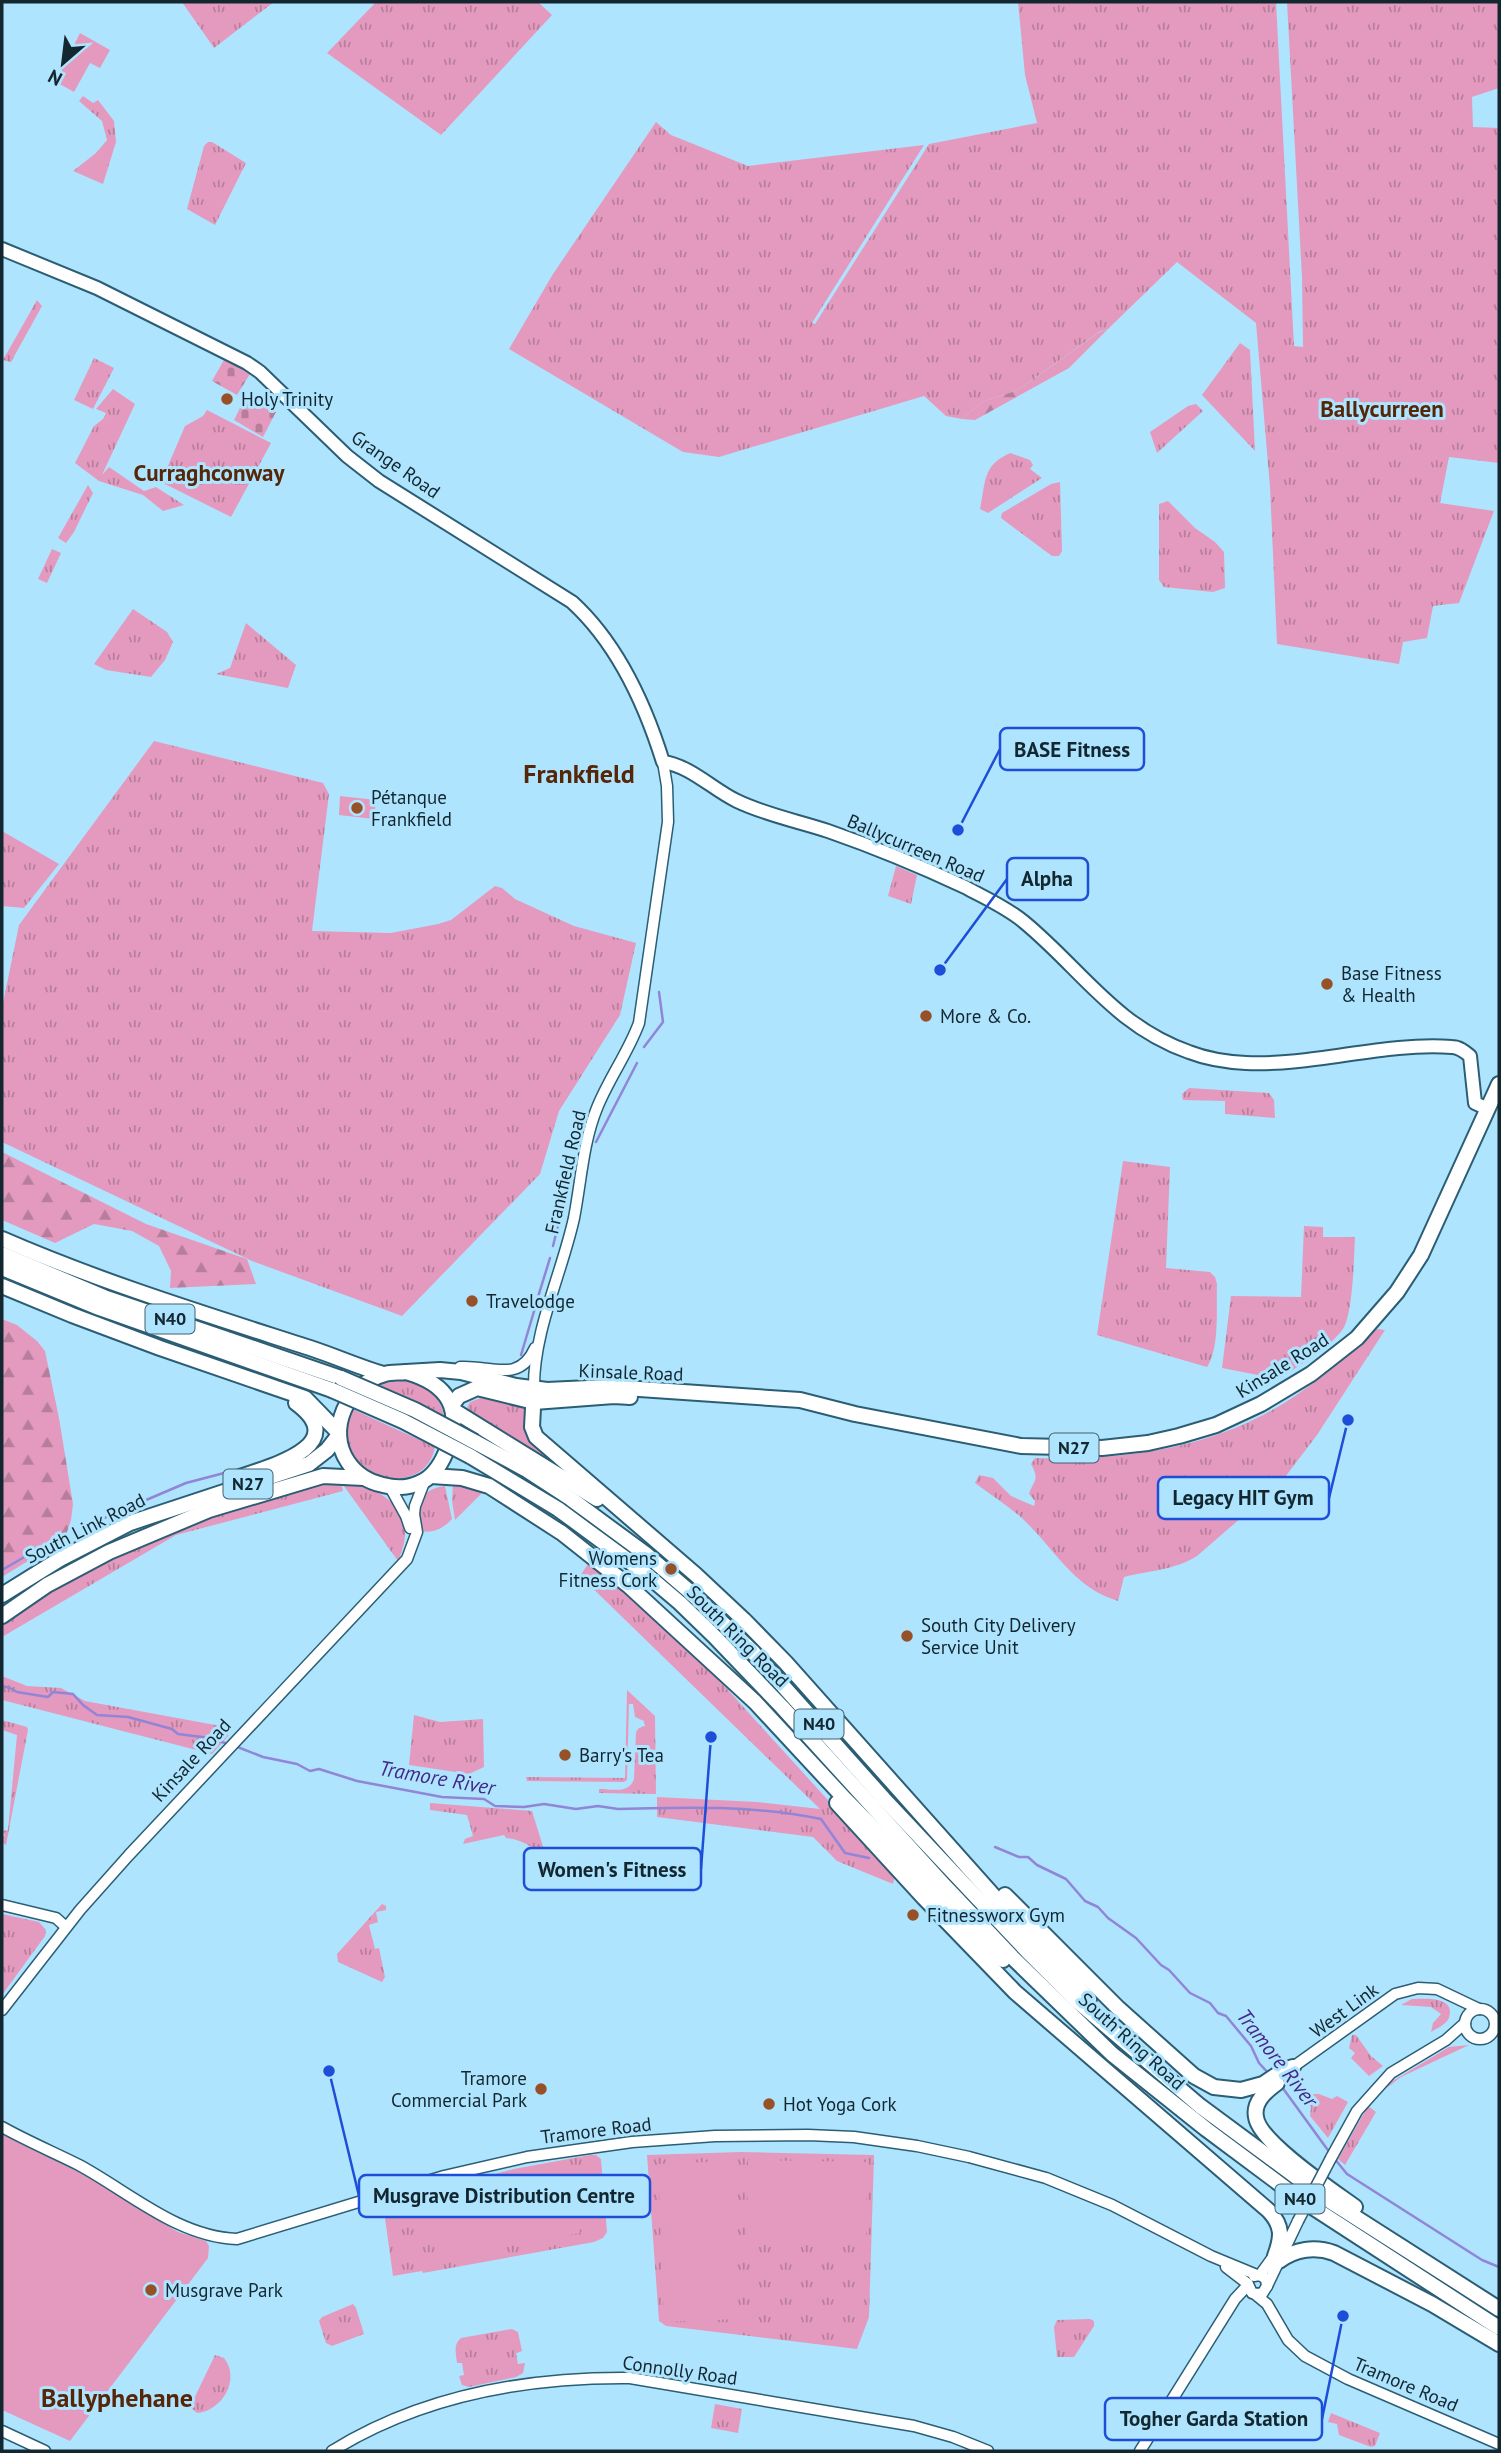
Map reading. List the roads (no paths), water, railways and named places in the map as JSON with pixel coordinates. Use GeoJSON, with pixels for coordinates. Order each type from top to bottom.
{"type":"FeatureCollection","features":[{"type":"Feature","properties":{"kind":"highway","name":"Kinsale Road"},"geometry":{"type":"LineString","coordinates":[[453,1407],[460,1396],[477,1388],[534,1395],[610,1387],[800,1401],[1007,1444],[1057,1448],[1102,1448],[1148,1443],[1216,1425],[1261,1405],[1311,1374],[1357,1338],[1397,1292],[1421,1255],[1499,1084]]}},
{"type":"Feature","properties":{"kind":"highway"},"geometry":{"type":"LineString","coordinates":[[2,1239],[149,1296],[383,1374]]}},
{"type":"Feature","properties":{"kind":"highway","name":"South Ring Road"},"geometry":{"type":"LineString","coordinates":[[2,1254],[104,1297],[341,1378],[415,1410],[558,1508],[641,1570],[688,1611],[782,1707],[1013,1958],[1112,2054],[1300,2199],[1499,2328]]}},
{"type":"Feature","properties":{"kind":"highway","name":"South Ring Road"},"geometry":{"type":"LineString","coordinates":[[2,1268],[137,1322],[332,1391],[525,1469],[571,1499],[647,1555],[752,1651],[884,1799],[1077,2001],[1200,2106],[1322,2196],[1499,2309]]}},
{"type":"Feature","properties":{"kind":"highway"},"geometry":{"type":"LineString","coordinates":[[2,1286],[72,1315],[305,1398],[338,1434],[343,1454],[364,1478]]}},
{"type":"Feature","properties":{"kind":"highway"},"geometry":{"type":"LineString","coordinates":[[147,1516],[198,1493],[292,1458],[305,1450],[313,1439],[314,1429],[310,1415],[292,1399],[208,1365]]}},
{"type":"Feature","properties":{"kind":"highway","name":"Kinsale Road"},"geometry":{"type":"LineString","coordinates":[[406,1372],[440,1370],[481,1376],[534,1395]]}},
{"type":"Feature","properties":{"kind":"highway"},"geometry":{"type":"LineString","coordinates":[[406,1372],[424,1377],[435,1385],[453,1407],[636,1525]]}},
{"type":"Feature","properties":{"kind":"highway","name":"N27"},"geometry":{"type":"LineString","coordinates":[[338,1434],[340,1421],[354,1394],[366,1382],[383,1374],[406,1372]]}},
{"type":"Feature","properties":{"kind":"highway"},"geometry":{"type":"LineString","coordinates":[[534,1395],[532,1427],[536,1437],[744,1620],[852,1737],[1065,1957],[1194,2077],[1214,2087],[1241,2090],[1263,2084],[1293,2067]]}},
{"type":"Feature","properties":{"kind":"highway"},"geometry":{"type":"LineString","coordinates":[[428,1478],[444,1458],[452,1438],[453,1407]]}},
{"type":"Feature","properties":{"kind":"highway","name":"South Link Road"},"geometry":{"type":"LineString","coordinates":[[2,1595],[60,1559],[147,1516],[309,1464],[327,1450],[338,1434]]}},
{"type":"Feature","properties":{"kind":"highway","name":"N27"},"geometry":{"type":"LineString","coordinates":[[2,1616],[47,1585],[109,1552],[209,1510],[323,1476],[364,1478],[390,1487]]}},
{"type":"Feature","properties":{"kind":"highway"},"geometry":{"type":"LineString","coordinates":[[390,1487],[405,1487],[428,1478],[471,1479],[489,1486],[520,1505],[599,1561],[650,1604],[755,1702],[970,1928],[1017,1973],[1112,2054]]}},
{"type":"Feature","properties":{"kind":"highway"},"geometry":{"type":"LineString","coordinates":[[711,1660],[871,1841],[1015,1992],[1269,2211],[1278,2222],[1281,2233],[1277,2258],[1305,2249],[1334,2253],[1413,2294],[1499,2344]]}},
{"type":"Feature","properties":{"kind":"highway"},"geometry":{"type":"LineString","coordinates":[[852,1737],[967,1878],[1129,2046]]}},
{"type":"Feature","properties":{"kind":"highway"},"geometry":{"type":"LineString","coordinates":[[862,1749],[1084,1995],[1200,2106]]}},
{"type":"Feature","properties":{"kind":"highway"},"geometry":{"type":"LineString","coordinates":[[1293,2067],[1288,2075],[1266,2091],[1259,2100],[1255,2110],[1260,2129],[1301,2167],[1438,2269]]}},
{"type":"Feature","properties":{"kind":"main road","name":"Grange Road"},"geometry":{"type":"LineString","coordinates":[[2,249],[97,288],[247,363],[260,372],[347,456],[379,481],[572,602],[593,624],[618,659],[650,724],[663,762]]}},
{"type":"Feature","properties":{"kind":"main road","name":"Ballycurreen Road"},"geometry":{"type":"LineString","coordinates":[[663,762],[686,768],[738,801],[919,866],[1000,905],[1024,922],[1130,1023],[1166,1043],[1217,1060],[1247,1063],[1337,1057],[1397,1049],[1454,1047],[1470,1056],[1475,1103],[1488,1109]]}},
{"type":"Feature","properties":{"kind":"street","name":"Frankfield Road"},"geometry":{"type":"LineString","coordinates":[[534,1395],[541,1335],[573,1220],[596,1110],[629,1049],[639,1023],[668,822],[663,762]]}},
{"type":"Feature","properties":{"kind":"street"},"geometry":{"type":"LineString","coordinates":[[440,1370],[465,1367],[513,1371],[530,1359],[541,1335]]}},
{"type":"Feature","properties":{"kind":"street","name":"Kinsale Road"},"geometry":{"type":"LineString","coordinates":[[2,2010],[66,1927],[137,1846],[407,1559],[417,1532],[415,1506],[428,1478]]}},
{"type":"Feature","properties":{"kind":"street"},"geometry":{"type":"LineString","coordinates":[[390,1487],[407,1516],[413,1542]]}},
{"type":"Feature","properties":{"kind":"street"},"geometry":{"type":"LineString","coordinates":[[2,1905],[56,1918],[66,1927]]}},
{"type":"Feature","properties":{"kind":"street","name":"West Link"},"geometry":{"type":"LineString","coordinates":[[1293,2067],[1395,1994],[1428,1988],[1444,1991],[1479,2009]]}},
{"type":"Feature","properties":{"kind":"street"},"geometry":{"type":"LineString","coordinates":[[1458,1999],[1467,2032],[1473,2037]]}},
{"type":"Feature","properties":{"kind":"street"},"geometry":{"type":"LineString","coordinates":[[1251,2289],[1262,2294],[1267,2287],[1277,2258],[1366,2099],[1391,2074],[1446,2040],[1471,2012],[1479,2009],[1490,2013],[1495,2025],[1488,2036],[1480,2039],[1473,2037],[1446,2040]]}},
{"type":"Feature","properties":{"kind":"street","name":"Tramore Road"},"geometry":{"type":"LineString","coordinates":[[2,2127],[79,2165],[174,2221],[217,2238],[246,2237],[454,2173],[527,2157],[632,2141],[715,2136],[854,2137],[917,2146],[1028,2173],[1104,2202],[1211,2256],[1259,2275]]}},
{"type":"Feature","properties":{"kind":"street","name":"Tramore Road"},"geometry":{"type":"LineString","coordinates":[[1211,2256],[1267,2304],[1296,2349],[1319,2364],[1499,2444]]}},
{"type":"Feature","properties":{"kind":"street"},"geometry":{"type":"LineString","coordinates":[[1251,2289],[1250,2279],[1259,2275],[1277,2258]]}},
{"type":"Feature","properties":{"kind":"street"},"geometry":{"type":"LineString","coordinates":[[1259,2275],[1266,2279],[1267,2287]]}},
{"type":"Feature","properties":{"kind":"street","name":"Tramore Road"},"geometry":{"type":"LineString","coordinates":[[1267,2287],[1276,2319]]}},
{"type":"Feature","properties":{"kind":"street"},"geometry":{"type":"LineString","coordinates":[[1140,2451],[1235,2299],[1251,2289]]}},
{"type":"Feature","properties":{"kind":"street","name":"Connolly Road"},"geometry":{"type":"LineString","coordinates":[[332,2451],[376,2427],[461,2396],[530,2385],[630,2378],[914,2426],[988,2451]]}},
{"type":"Feature","properties":{"kind":"street"},"geometry":{"type":"LineString","coordinates":[[2,2431],[45,2451]]}},
{"type":"Feature","properties":{"kind":"waterway"},"geometry":{"type":"LineString","coordinates":[[644,1047],[663,1022],[659,992]]}},
{"type":"Feature","properties":{"kind":"waterway"},"geometry":{"type":"LineString","coordinates":[[596,1142],[637,1063]]}},
{"type":"Feature","properties":{"kind":"waterway"},"geometry":{"type":"LineString","coordinates":[[553,1246],[575,1156]]}},
{"type":"Feature","properties":{"kind":"waterway"},"geometry":{"type":"LineString","coordinates":[[538,1297],[550,1258]]}},
{"type":"Feature","properties":{"kind":"waterway"},"geometry":{"type":"LineString","coordinates":[[521,1355],[535,1308]]}},
{"type":"Feature","properties":{"kind":"waterway"},"geometry":{"type":"LineString","coordinates":[[92,1526],[104,1518],[186,1483],[228,1472]]}},
{"type":"Feature","properties":{"kind":"waterway"},"geometry":{"type":"LineString","coordinates":[[2,1570],[59,1537]]}},
{"type":"Feature","properties":{"kind":"waterway","name":"Tramore River"},"geometry":{"type":"LineString","coordinates":[[2,1686],[17,1692],[48,1697],[53,1692],[73,1694],[97,1715],[128,1717],[172,1729],[178,1734],[210,1738],[228,1744]]}},
{"type":"Feature","properties":{"kind":"waterway","name":"Tramore River"},"geometry":{"type":"LineString","coordinates":[[235,1746],[263,1757],[297,1764],[310,1771],[319,1769],[357,1781],[442,1797],[484,1799],[495,1806],[524,1807],[544,1804],[576,1809],[598,1806],[618,1809],[720,1808],[796,1814],[821,1819],[845,1853],[869,1858]]}},
{"type":"Feature","properties":{"kind":"waterway","name":"Tramore River"},"geometry":{"type":"LineString","coordinates":[[995,1847],[1019,1857],[1028,1857],[1037,1865],[1066,1879],[1085,1901],[1098,1907],[1108,1918],[1136,1938],[1190,1993],[1210,2003],[1218,2013],[1226,2016],[1251,2046],[1259,2063],[1270,2075]]}},
{"type":"Feature","properties":{"kind":"waterway","name":"Tramore River"},"geometry":{"type":"LineString","coordinates":[[1282,2087],[1330,2153]]}},
{"type":"Feature","properties":{"kind":"waterway","name":"Tramore River"},"geometry":{"type":"LineString","coordinates":[[1334,2158],[1347,2174],[1482,2260],[1499,2267]]}},
{"type":"Feature","properties":{"kind":"place","name":"Holy Trinity"},"geometry":{"type":"Point","coordinates":[227,399]}},
{"type":"Feature","properties":{"kind":"place","name":"Pétanque Frankfield"},"geometry":{"type":"Point","coordinates":[357,808]}},
{"type":"Feature","properties":{"kind":"place","name":"BASE Fitness"},"geometry":{"type":"Point","coordinates":[958,830]}},
{"type":"Feature","properties":{"kind":"place","name":"Alpha"},"geometry":{"type":"Point","coordinates":[940,970]}},
{"type":"Feature","properties":{"kind":"place","name":"Base Fitness & Health"},"geometry":{"type":"Point","coordinates":[1327,984]}},
{"type":"Feature","properties":{"kind":"place","name":"More & Co."},"geometry":{"type":"Point","coordinates":[926,1016]}},
{"type":"Feature","properties":{"kind":"place","name":"Travelodge"},"geometry":{"type":"Point","coordinates":[472,1301]}},
{"type":"Feature","properties":{"kind":"place","name":"Legacy HIT Gym"},"geometry":{"type":"Point","coordinates":[1348,1420]}},
{"type":"Feature","properties":{"kind":"place","name":"Womens Fitness Cork"},"geometry":{"type":"Point","coordinates":[671,1569]}},
{"type":"Feature","properties":{"kind":"place","name":"South City Delivery Service Unit"},"geometry":{"type":"Point","coordinates":[907,1636]}},
{"type":"Feature","properties":{"kind":"place","name":"Women's Fitness"},"geometry":{"type":"Point","coordinates":[711,1737]}},
{"type":"Feature","properties":{"kind":"place","name":"Barry's Tea"},"geometry":{"type":"Point","coordinates":[565,1755]}},
{"type":"Feature","properties":{"kind":"place","name":"Fitnessworx Gym"},"geometry":{"type":"Point","coordinates":[913,1915]}},
{"type":"Feature","properties":{"kind":"place","name":"Musgrave Distribution Centre"},"geometry":{"type":"Point","coordinates":[329,2071]}},
{"type":"Feature","properties":{"kind":"place","name":"Tramore Commercial Park"},"geometry":{"type":"Point","coordinates":[541,2089]}},
{"type":"Feature","properties":{"kind":"place","name":"Hot Yoga Cork"},"geometry":{"type":"Point","coordinates":[769,2104]}},
{"type":"Feature","properties":{"kind":"place","name":"Musgrave Park"},"geometry":{"type":"Point","coordinates":[151,2290]}},
{"type":"Feature","properties":{"kind":"place","name":"Togher Garda Station"},"geometry":{"type":"Point","coordinates":[1343,2316]}},
{"type":"Feature","properties":{"kind":"district","name":"Ballycurreen"},"geometry":{"type":"Point","coordinates":[1382,409]}},
{"type":"Feature","properties":{"kind":"district","name":"Curraghconway"},"geometry":{"type":"Point","coordinates":[209,473]}},
{"type":"Feature","properties":{"kind":"district","name":"Frankfield"},"geometry":{"type":"Point","coordinates":[579,774]}},
{"type":"Feature","properties":{"kind":"district","name":"Ballyphehane"},"geometry":{"type":"Point","coordinates":[117,2398]}}]}
